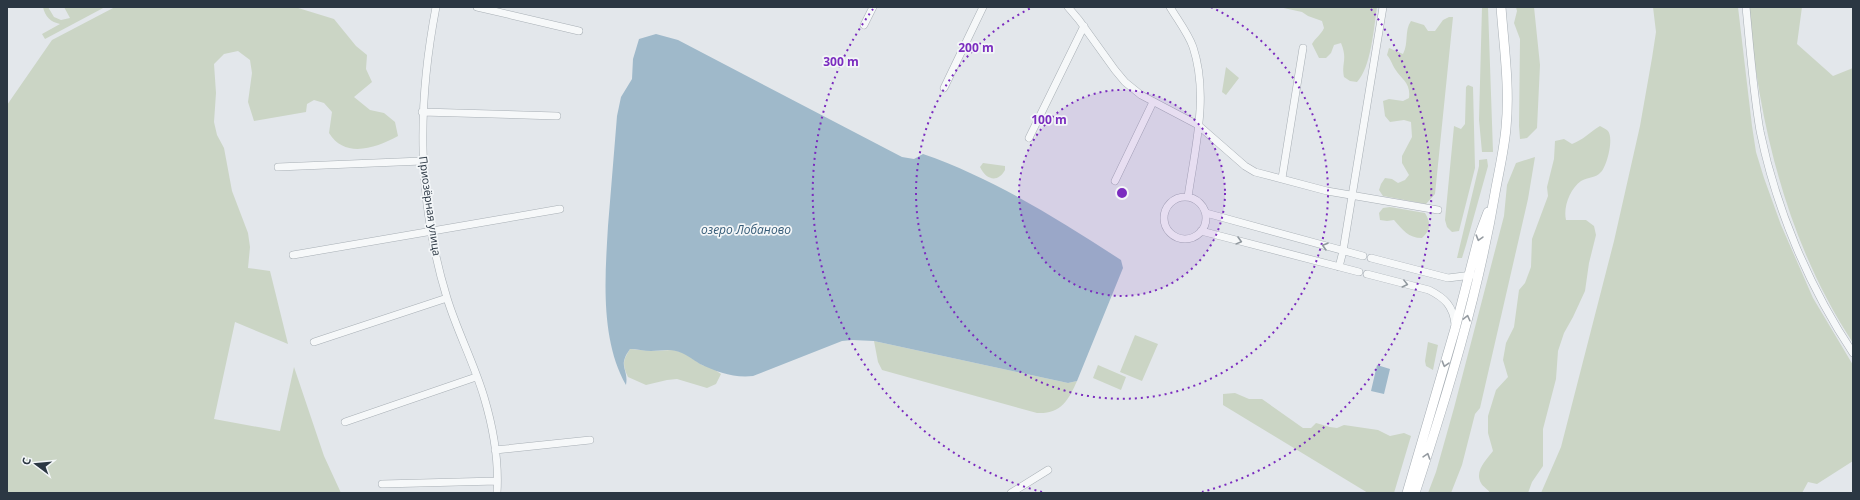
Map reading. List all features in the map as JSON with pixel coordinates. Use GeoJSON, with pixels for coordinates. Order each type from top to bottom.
{"type":"FeatureCollection","features":[{"type":"Feature","properties":{"kind":"main road"},"geometry":{"type":"LineString","coordinates":[[1415,493],[1437,426],[1474,275],[1479,236],[1496,188],[1506,126],[1506,81],[1502,7]]}},
{"type":"Feature","properties":{"kind":"main road"},"geometry":{"type":"LineString","coordinates":[[1407,493],[1455,329],[1474,275]]}},
{"type":"Feature","properties":{"kind":"street","name":"Приозёрная улица"},"geometry":{"type":"LineString","coordinates":[[436,7],[429,45],[422,112],[422,161],[434,248],[447,298],[484,397],[495,450],[497,493]]}},
{"type":"Feature","properties":{"kind":"street"},"geometry":{"type":"LineString","coordinates":[[477,7],[579,31]]}},
{"type":"Feature","properties":{"kind":"street"},"geometry":{"type":"LineString","coordinates":[[864,25],[873,7]]}},
{"type":"Feature","properties":{"kind":"street"},"geometry":{"type":"LineString","coordinates":[[944,88],[983,7]]}},
{"type":"Feature","properties":{"kind":"street"},"geometry":{"type":"LineString","coordinates":[[1068,7],[1084,26],[1125,82],[1141,96],[1198,125],[1244,166],[1255,172],[1327,191],[1438,210]]}},
{"type":"Feature","properties":{"kind":"street"},"geometry":{"type":"LineString","coordinates":[[1170,7],[1192,46],[1199,71],[1201,95],[1188,197]]}},
{"type":"Feature","properties":{"kind":"street"},"geometry":{"type":"LineString","coordinates":[[1339,267],[1343,251],[1383,7]]}},
{"type":"Feature","properties":{"kind":"street"},"geometry":{"type":"LineString","coordinates":[[1746,7],[1760,130],[1771,173],[1804,266],[1824,306],[1853,354]]}},
{"type":"Feature","properties":{"kind":"street"},"geometry":{"type":"LineString","coordinates":[[1029,138],[1084,26]]}},
{"type":"Feature","properties":{"kind":"street"},"geometry":{"type":"LineString","coordinates":[[1282,178],[1303,48]]}},
{"type":"Feature","properties":{"kind":"street"},"geometry":{"type":"LineString","coordinates":[[1115,181],[1153,102]]}},
{"type":"Feature","properties":{"kind":"street"},"geometry":{"type":"LineString","coordinates":[[422,112],[558,116]]}},
{"type":"Feature","properties":{"kind":"street"},"geometry":{"type":"LineString","coordinates":[[278,167],[422,161]]}},
{"type":"Feature","properties":{"kind":"street"},"geometry":{"type":"LineString","coordinates":[[1188,197],[1201,204],[1206,213],[1206,223],[1201,231],[1190,238],[1182,238],[1173,234],[1167,227],[1165,217],[1167,207],[1179,198],[1188,197]]}},
{"type":"Feature","properties":{"kind":"street"},"geometry":{"type":"LineString","coordinates":[[293,255],[560,209]]}},
{"type":"Feature","properties":{"kind":"street"},"geometry":{"type":"LineString","coordinates":[[1206,213],[1363,256]]}},
{"type":"Feature","properties":{"kind":"street"},"geometry":{"type":"LineString","coordinates":[[1201,231],[1359,272]]}},
{"type":"Feature","properties":{"kind":"street"},"geometry":{"type":"LineString","coordinates":[[1371,258],[1448,278],[1474,275]]}},
{"type":"Feature","properties":{"kind":"street"},"geometry":{"type":"LineString","coordinates":[[1367,274],[1429,290],[1436,294],[1445,300],[1451,307],[1455,329]]}},
{"type":"Feature","properties":{"kind":"street"},"geometry":{"type":"LineString","coordinates":[[314,342],[447,298]]}},
{"type":"Feature","properties":{"kind":"street"},"geometry":{"type":"LineString","coordinates":[[345,422],[476,377]]}},
{"type":"Feature","properties":{"kind":"street"},"geometry":{"type":"LineString","coordinates":[[495,450],[590,440]]}},
{"type":"Feature","properties":{"kind":"street"},"geometry":{"type":"LineString","coordinates":[[1011,493],[1048,470]]}},
{"type":"Feature","properties":{"kind":"street"},"geometry":{"type":"LineString","coordinates":[[382,484],[497,481]]}},
{"type":"Feature","properties":{"kind":"green space"},"geometry":{"type":"Polygon","coordinates":[[[43,7],[48,7],[54,17],[61,20],[70,18],[64,7],[105,7],[45,39],[42,34],[60,24],[54,22],[45,14],[43,7]]]}},
{"type":"Feature","properties":{"kind":"green space"},"geometry":{"type":"Polygon","coordinates":[[[115,7],[295,7],[334,19],[356,46],[367,55],[366,69],[372,82],[354,97],[370,110],[384,113],[395,122],[398,136],[380,144],[361,149],[352,149],[343,146],[336,141],[329,133],[332,112],[324,103],[314,100],[307,104],[306,112],[254,121],[248,102],[252,73],[250,60],[238,51],[224,54],[214,64],[216,93],[214,122],[217,135],[224,148],[232,191],[248,233],[250,247],[248,268],[270,271],[288,344],[235,322],[214,419],[280,431],[294,367],[324,456],[341,493],[7,493],[7,105],[52,40],[115,7]]]}},
{"type":"Feature","properties":{"kind":"green space"},"geometry":{"type":"Polygon","coordinates":[[[1279,7],[1377,7],[1369,57],[1362,76],[1357,82],[1350,81],[1344,77],[1344,54],[1341,43],[1334,45],[1331,53],[1326,58],[1319,58],[1312,44],[1324,28],[1322,21],[1302,12],[1279,7]]]}},
{"type":"Feature","properties":{"kind":"green space"},"geometry":{"type":"Polygon","coordinates":[[[1482,7],[1488,7],[1493,152],[1482,152],[1479,120],[1482,7]]]}},
{"type":"Feature","properties":{"kind":"green space"},"geometry":{"type":"Polygon","coordinates":[[[1516,7],[1534,7],[1540,65],[1537,128],[1527,138],[1520,139],[1520,39],[1514,23],[1517,11],[1516,7]]]}},
{"type":"Feature","properties":{"kind":"green space"},"geometry":{"type":"Polygon","coordinates":[[[1653,7],[1738,7],[1752,126],[1756,152],[1764,178],[1781,225],[1813,298],[1853,365],[1853,461],[1817,484],[1808,482],[1802,493],[1541,493],[1561,447],[1614,241],[1640,126],[1652,58],[1656,32],[1653,7]]]}},
{"type":"Feature","properties":{"kind":"green space"},"geometry":{"type":"Polygon","coordinates":[[[1748,7],[1802,7],[1797,44],[1833,76],[1853,68],[1853,343],[1830,304],[1810,264],[1793,223],[1769,139],[1760,96],[1748,7]]]}},
{"type":"Feature","properties":{"kind":"green space"},"geometry":{"type":"Polygon","coordinates":[[[1453,17],[1435,194],[1426,204],[1383,196],[1379,190],[1385,178],[1392,179],[1398,183],[1405,180],[1409,175],[1402,163],[1402,156],[1412,137],[1411,122],[1404,120],[1390,122],[1385,116],[1383,101],[1389,99],[1403,101],[1409,98],[1409,89],[1407,85],[1387,55],[1389,48],[1403,54],[1411,21],[1424,25],[1428,31],[1435,31],[1443,20],[1453,17]]]}},
{"type":"Feature","properties":{"kind":"green space"},"geometry":{"type":"Polygon","coordinates":[[[1226,67],[1239,78],[1226,95],[1222,92],[1226,67]]]}},
{"type":"Feature","properties":{"kind":"green space"},"geometry":{"type":"Polygon","coordinates":[[[1468,85],[1473,87],[1475,168],[1459,231],[1452,232],[1447,227],[1445,220],[1454,126],[1461,129],[1465,124],[1466,87],[1468,85]]]}},
{"type":"Feature","properties":{"kind":"green space"},"geometry":{"type":"Polygon","coordinates":[[[1600,126],[1607,130],[1610,135],[1609,152],[1605,164],[1599,174],[1577,184],[1568,199],[1565,215],[1566,220],[1586,220],[1594,226],[1596,235],[1589,263],[1585,291],[1564,333],[1558,351],[1556,379],[1543,429],[1543,466],[1532,482],[1528,493],[1490,493],[1479,479],[1482,466],[1493,451],[1488,433],[1488,416],[1496,390],[1508,377],[1503,360],[1506,343],[1514,327],[1519,290],[1525,283],[1531,267],[1532,239],[1548,196],[1547,187],[1554,159],[1555,141],[1564,139],[1572,144],[1600,126]]]}},
{"type":"Feature","properties":{"kind":"green space"},"geometry":{"type":"Polygon","coordinates":[[[1535,157],[1528,199],[1480,408],[1475,414],[1462,465],[1451,493],[1428,493],[1436,472],[1454,408],[1504,216],[1507,185],[1516,163],[1535,157]]]}},
{"type":"Feature","properties":{"kind":"green space"},"geometry":{"type":"Polygon","coordinates":[[[1487,159],[1488,166],[1466,245],[1462,258],[1457,258],[1479,166],[1479,160],[1487,159]]]}},
{"type":"Feature","properties":{"kind":"green space"},"geometry":{"type":"Polygon","coordinates":[[[983,163],[1005,166],[1005,170],[999,177],[992,178],[985,175],[980,167],[983,163]]]}},
{"type":"Feature","properties":{"kind":"green space"},"geometry":{"type":"Polygon","coordinates":[[[1390,207],[1425,213],[1429,223],[1427,232],[1422,238],[1413,237],[1406,233],[1394,220],[1380,220],[1379,213],[1383,208],[1390,207]]]}},
{"type":"Feature","properties":{"kind":"green space"},"geometry":{"type":"Polygon","coordinates":[[[1135,335],[1158,344],[1142,381],[1120,372],[1135,335]]]}},
{"type":"Feature","properties":{"kind":"green space"},"geometry":{"type":"Polygon","coordinates":[[[874,341],[1068,383],[1077,381],[1067,400],[1058,409],[1045,413],[1037,413],[882,370],[878,362],[874,341]]]}},
{"type":"Feature","properties":{"kind":"green space"},"geometry":{"type":"Polygon","coordinates":[[[1428,342],[1438,345],[1433,370],[1426,366],[1425,361],[1428,342]]]}},
{"type":"Feature","properties":{"kind":"green space"},"geometry":{"type":"Polygon","coordinates":[[[630,349],[651,351],[673,350],[684,353],[702,365],[712,368],[721,374],[716,384],[707,388],[677,379],[646,385],[628,377],[626,373],[624,363],[630,349]]]}},
{"type":"Feature","properties":{"kind":"green space"},"geometry":{"type":"Polygon","coordinates":[[[1098,365],[1126,377],[1121,390],[1093,378],[1098,365]]]}},
{"type":"Feature","properties":{"kind":"green space"},"geometry":{"type":"Polygon","coordinates":[[[1235,393],[1249,399],[1262,399],[1303,428],[1311,428],[1316,423],[1337,428],[1344,425],[1378,430],[1390,436],[1404,433],[1411,436],[1394,493],[1368,493],[1223,405],[1223,394],[1235,393]]]}},
{"type":"Feature","properties":{"kind":"water","name":"озеро Лобаново"},"geometry":{"type":"Polygon","coordinates":[[[656,34],[678,40],[902,157],[914,159],[923,154],[975,175],[1050,215],[1121,260],[1123,268],[1077,381],[1068,383],[874,341],[852,340],[842,341],[753,376],[739,376],[719,372],[676,351],[648,351],[630,349],[624,360],[626,385],[612,348],[606,307],[608,226],[617,116],[621,97],[632,79],[633,59],[639,39],[656,34]]]}},
{"type":"Feature","properties":{"kind":"water"},"geometry":{"type":"Polygon","coordinates":[[[1377,365],[1390,369],[1384,394],[1371,391],[1377,365]]]}}]}
